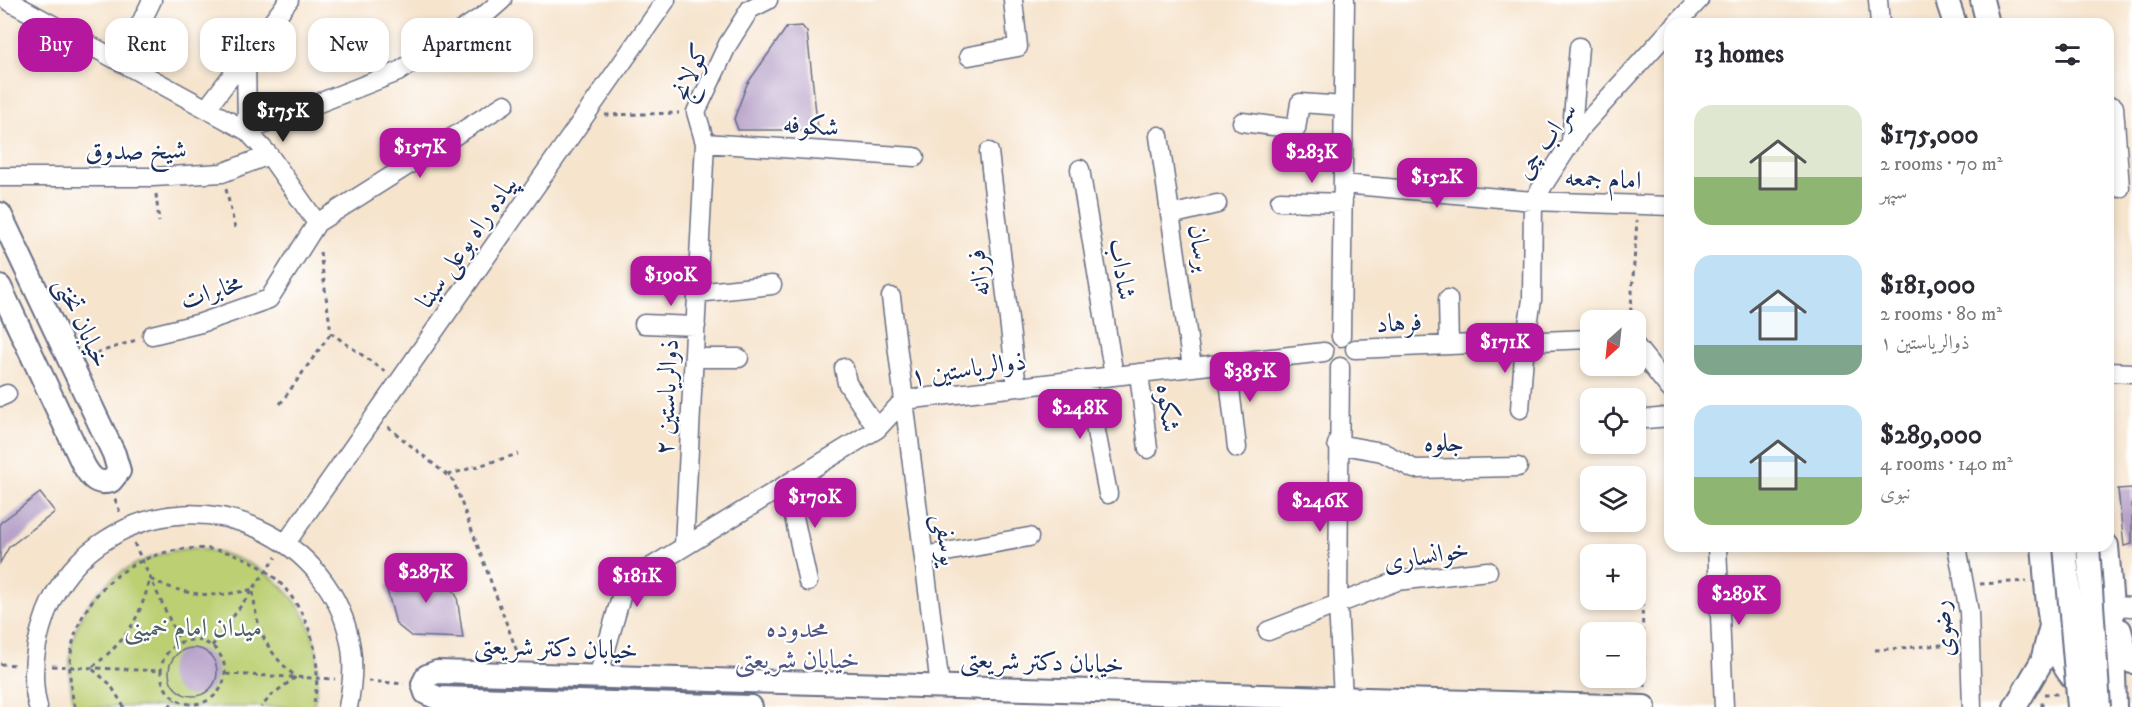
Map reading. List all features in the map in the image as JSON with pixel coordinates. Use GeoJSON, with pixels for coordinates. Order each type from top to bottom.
{"type":"FeatureCollection","features":[{"type":"Feature","properties":{"kind":"main road"},"geometry":{"type":"LineString","coordinates":[[1947,0],[1953,18]]}},
{"type":"Feature","properties":{"kind":"main road"},"geometry":{"type":"LineString","coordinates":[[1982,0],[1986,18]]}},
{"type":"Feature","properties":{"kind":"main road","name":"خیابان تختی"},"geometry":{"type":"LineString","coordinates":[[0,214],[114,454],[119,471],[109,481]]}},
{"type":"Feature","properties":{"kind":"main road"},"geometry":{"type":"LineString","coordinates":[[0,287],[84,466],[91,477],[98,482],[109,481]]}},
{"type":"Feature","properties":{"kind":"main road"},"geometry":{"type":"LineString","coordinates":[[2044,552],[2052,625],[2059,654],[2072,677],[2091,681],[2096,679],[2103,667],[2122,606]]}},
{"type":"Feature","properties":{"kind":"main road"},"geometry":{"type":"LineString","coordinates":[[2066,552],[2079,707]]}},
{"type":"Feature","properties":{"kind":"main road"},"geometry":{"type":"LineString","coordinates":[[2088,552],[2099,707]]}},
{"type":"Feature","properties":{"kind":"main road"},"geometry":{"type":"LineString","coordinates":[[2108,552],[2122,606],[2127,657],[2132,662]]}},
{"type":"Feature","properties":{"kind":"main road"},"geometry":{"type":"LineString","coordinates":[[2115,707],[2122,606]]}},
{"type":"Feature","properties":{"kind":"main road"},"geometry":{"type":"LineString","coordinates":[[2015,707],[2042,661],[2052,625]]}},
{"type":"Feature","properties":{"kind":"main road","name":"خیابان دکتر شریعتی"},"geometry":{"type":"LineString","coordinates":[[433,685],[525,674],[1644,707]]}},
{"type":"Feature","properties":{"kind":"main road"},"geometry":{"type":"LineString","coordinates":[[638,678],[639,704]]}},
{"type":"Feature","properties":{"kind":"main road"},"geometry":{"type":"LineString","coordinates":[[433,685],[639,704],[751,707]]}},
{"type":"Feature","properties":{"kind":"street"},"geometry":{"type":"LineString","coordinates":[[7,0],[105,53]]}},
{"type":"Feature","properties":{"kind":"street"},"geometry":{"type":"LineString","coordinates":[[143,18],[152,0]]}},
{"type":"Feature","properties":{"kind":"street"},"geometry":{"type":"LineString","coordinates":[[275,18],[289,0]]}},
{"type":"Feature","properties":{"kind":"street"},"geometry":{"type":"LineString","coordinates":[[247,131],[398,72],[486,14],[502,0]]}},
{"type":"Feature","properties":{"kind":"street","name":"پیاده راه بوعلی سینا"},"geometry":{"type":"LineString","coordinates":[[286,543],[666,0]]}},
{"type":"Feature","properties":{"kind":"street","name":"کولانج"},"geometry":{"type":"LineString","coordinates":[[705,143],[696,112],[728,44],[750,9],[768,0]]}},
{"type":"Feature","properties":{"kind":"street"},"geometry":{"type":"LineString","coordinates":[[969,56],[1018,47],[1013,0]]}},
{"type":"Feature","properties":{"kind":"street"},"geometry":{"type":"LineString","coordinates":[[1341,337],[1345,0]]}},
{"type":"Feature","properties":{"kind":"street"},"geometry":{"type":"LineString","coordinates":[[1682,18],[1699,0]]}},
{"type":"Feature","properties":{"kind":"street"},"geometry":{"type":"LineString","coordinates":[[1878,0],[1880,18]]}},
{"type":"Feature","properties":{"kind":"street","name":"سراب چی"},"geometry":{"type":"LineString","coordinates":[[1520,410],[1525,342],[1532,300],[1533,201],[1587,121],[1664,37]]}},
{"type":"Feature","properties":{"kind":"street"},"geometry":{"type":"LineString","coordinates":[[1571,142],[1579,47]]}},
{"type":"Feature","properties":{"kind":"street"},"geometry":{"type":"LineString","coordinates":[[140,72],[247,131],[269,155],[316,223],[505,104]]}},
{"type":"Feature","properties":{"kind":"street"},"geometry":{"type":"LineString","coordinates":[[207,108],[234,72]]}},
{"type":"Feature","properties":{"kind":"street"},"geometry":{"type":"LineString","coordinates":[[246,72],[247,131]]}},
{"type":"Feature","properties":{"kind":"street"},"geometry":{"type":"LineString","coordinates":[[1242,122],[1296,129],[1300,104],[1344,106]]}},
{"type":"Feature","properties":{"kind":"street"},"geometry":{"type":"LineString","coordinates":[[2114,107],[2120,188]]}},
{"type":"Feature","properties":{"kind":"street","name":"برسان"},"geometry":{"type":"LineString","coordinates":[[1159,136],[1192,367]]}},
{"type":"Feature","properties":{"kind":"street","name":"شکوفه"},"geometry":{"type":"LineString","coordinates":[[705,143],[915,157]]}},
{"type":"Feature","properties":{"kind":"street","name":"ذوالریاستین ۲"},"geometry":{"type":"LineString","coordinates":[[684,545],[705,143]]}},
{"type":"Feature","properties":{"kind":"street","name":"فرزانه"},"geometry":{"type":"LineString","coordinates":[[990,152],[1017,387]]}},
{"type":"Feature","properties":{"kind":"street","name":"شیخ صدوق"},"geometry":{"type":"LineString","coordinates":[[0,177],[153,177],[222,173],[269,155]]}},
{"type":"Feature","properties":{"kind":"street","name":"شاداب"},"geometry":{"type":"LineString","coordinates":[[1080,169],[1114,376]]}},
{"type":"Feature","properties":{"kind":"street","name":"امام جمعه"},"geometry":{"type":"LineString","coordinates":[[1343,183],[1533,201],[1664,206]]}},
{"type":"Feature","properties":{"kind":"street"},"geometry":{"type":"LineString","coordinates":[[1280,201],[1343,204]]}},
{"type":"Feature","properties":{"kind":"street"},"geometry":{"type":"LineString","coordinates":[[1170,215],[1217,204]]}},
{"type":"Feature","properties":{"kind":"street","name":"مخابرات"},"geometry":{"type":"LineString","coordinates":[[152,335],[201,324],[269,300],[316,223]]}},
{"type":"Feature","properties":{"kind":"street"},"geometry":{"type":"LineString","coordinates":[[697,293],[772,285]]}},
{"type":"Feature","properties":{"kind":"street","name":"یوسفی"},"geometry":{"type":"LineString","coordinates":[[891,297],[940,686]]}},
{"type":"Feature","properties":{"kind":"street"},"geometry":{"type":"LineString","coordinates":[[1448,299],[1449,345]]}},
{"type":"Feature","properties":{"kind":"street"},"geometry":{"type":"LineString","coordinates":[[644,324],[696,326]]}},
{"type":"Feature","properties":{"kind":"street"},"geometry":{"type":"LineString","coordinates":[[1341,337],[1350,340],[1355,349],[1350,364],[1340,367],[1328,361],[1324,352],[1328,342],[1341,337]]}},
{"type":"Feature","properties":{"kind":"street","name":"فرهاد"},"geometry":{"type":"LineString","coordinates":[[1355,349],[1580,339]]}},
{"type":"Feature","properties":{"kind":"street","name":"ذوالریاستین ۱"},"geometry":{"type":"LineString","coordinates":[[598,676],[625,583],[877,429],[904,400],[1324,352]]}},
{"type":"Feature","properties":{"kind":"street"},"geometry":{"type":"LineString","coordinates":[[694,358],[739,358]]}},
{"type":"Feature","properties":{"kind":"street"},"geometry":{"type":"LineString","coordinates":[[1646,359],[1664,381]]}},
{"type":"Feature","properties":{"kind":"street"},"geometry":{"type":"LineString","coordinates":[[1227,363],[1237,448]]}},
{"type":"Feature","properties":{"kind":"street"},"geometry":{"type":"LineString","coordinates":[[1340,367],[1337,444],[1338,605],[1343,698]]}},
{"type":"Feature","properties":{"kind":"street"},"geometry":{"type":"LineString","coordinates":[[844,368],[847,383],[877,429]]}},
{"type":"Feature","properties":{"kind":"street"},"geometry":{"type":"LineString","coordinates":[[2114,372],[2132,373]]}},
{"type":"Feature","properties":{"kind":"street","name":"شکوه"},"geometry":{"type":"LineString","coordinates":[[1138,373],[1148,449]]}},
{"type":"Feature","properties":{"kind":"street"},"geometry":{"type":"LineString","coordinates":[[1086,379],[1108,494]]}},
{"type":"Feature","properties":{"kind":"street"},"geometry":{"type":"LineString","coordinates":[[1646,419],[1664,418]]}},
{"type":"Feature","properties":{"kind":"street","name":"جلوه"},"geometry":{"type":"LineString","coordinates":[[1337,444],[1382,452],[1414,469],[1518,467]]}},
{"type":"Feature","properties":{"kind":"street"},"geometry":{"type":"LineString","coordinates":[[787,484],[808,582]]}},
{"type":"Feature","properties":{"kind":"street"},"geometry":{"type":"LineString","coordinates":[[39,707],[34,666],[39,632],[51,599],[70,571],[87,554],[126,527],[157,517],[190,513],[224,516],[256,526],[286,543],[310,564],[329,589],[342,617],[351,647],[353,680],[348,707]]}},
{"type":"Feature","properties":{"kind":"street"},"geometry":{"type":"LineString","coordinates":[[924,556],[1029,537]]}},
{"type":"Feature","properties":{"kind":"street"},"geometry":{"type":"LineString","coordinates":[[1717,552],[1724,707]]}},
{"type":"Feature","properties":{"kind":"street","name":"رضوی"},"geometry":{"type":"LineString","coordinates":[[1958,552],[1971,643],[1972,707]]}},
{"type":"Feature","properties":{"kind":"street","name":"خوانساری"},"geometry":{"type":"LineString","coordinates":[[1268,631],[1397,581],[1488,571]]}},
{"type":"Feature","properties":{"kind":"path"},"geometry":{"type":"LineString","coordinates":[[585,116],[696,112]]}},
{"type":"Feature","properties":{"kind":"path"},"geometry":{"type":"LineString","coordinates":[[222,173],[235,228]]}},
{"type":"Feature","properties":{"kind":"path"},"geometry":{"type":"LineString","coordinates":[[153,177],[159,222]]}},
{"type":"Feature","properties":{"kind":"path"},"geometry":{"type":"LineString","coordinates":[[1631,310],[1638,206]]}},
{"type":"Feature","properties":{"kind":"path"},"geometry":{"type":"LineString","coordinates":[[280,404],[331,333],[316,223]]}},
{"type":"Feature","properties":{"kind":"path"},"geometry":{"type":"LineString","coordinates":[[331,333],[400,381]]}},
{"type":"Feature","properties":{"kind":"path"},"geometry":{"type":"LineString","coordinates":[[99,351],[152,335]]}},
{"type":"Feature","properties":{"kind":"path"},"geometry":{"type":"LineString","coordinates":[[375,416],[453,480],[525,674]]}},
{"type":"Feature","properties":{"kind":"path"},"geometry":{"type":"LineString","coordinates":[[448,475],[518,454]]}},
{"type":"Feature","properties":{"kind":"path"},"geometry":{"type":"LineString","coordinates":[[109,481],[126,527],[180,642]]}},
{"type":"Feature","properties":{"kind":"path"},"geometry":{"type":"LineString","coordinates":[[212,646],[286,543]]}},
{"type":"Feature","properties":{"kind":"path"},"geometry":{"type":"LineString","coordinates":[[75,707],[69,666],[73,640],[83,614],[93,599],[118,573],[141,559],[166,551],[201,549],[218,550],[243,558],[266,572],[284,588],[303,615],[316,654],[318,678],[312,707]]}},
{"type":"Feature","properties":{"kind":"path"},"geometry":{"type":"LineString","coordinates":[[150,579],[175,590],[201,596],[228,596],[253,589]]}},
{"type":"Feature","properties":{"kind":"path"},"geometry":{"type":"LineString","coordinates":[[91,668],[113,651],[131,630],[143,606],[150,579]]}},
{"type":"Feature","properties":{"kind":"path"},"geometry":{"type":"LineString","coordinates":[[1963,585],[2047,580]]}},
{"type":"Feature","properties":{"kind":"path"},"geometry":{"type":"LineString","coordinates":[[253,589],[255,615],[263,639],[277,660],[296,677]]}},
{"type":"Feature","properties":{"kind":"path"},"geometry":{"type":"LineString","coordinates":[[1643,610],[1646,660],[1644,707]]}},
{"type":"Feature","properties":{"kind":"path"},"geometry":{"type":"LineString","coordinates":[[197,640],[212,646],[223,658],[226,674],[220,691],[207,702],[190,705],[175,699],[164,687],[161,671],[166,654],[180,642],[197,640]]}},
{"type":"Feature","properties":{"kind":"path"},"geometry":{"type":"LineString","coordinates":[[1875,650],[1971,643]]}},
{"type":"Feature","properties":{"kind":"path"},"geometry":{"type":"LineString","coordinates":[[0,664],[161,671]]}},
{"type":"Feature","properties":{"kind":"path"},"geometry":{"type":"LineString","coordinates":[[91,668],[110,684],[124,707]]}},
{"type":"Feature","properties":{"kind":"path"},"geometry":{"type":"LineString","coordinates":[[226,674],[433,685]]}},
{"type":"Feature","properties":{"kind":"path"},"geometry":{"type":"LineString","coordinates":[[261,707],[273,694],[296,677]]}},
{"type":"Feature","properties":{"kind":"path"},"geometry":{"type":"LineString","coordinates":[[169,707],[175,699]]}},
{"type":"Feature","properties":{"kind":"path"},"geometry":{"type":"LineString","coordinates":[[207,702],[209,707]]}},
{"type":"Feature","properties":{"kind":"green space","name":"میدان امام خمینی"},"geometry":{"type":"Polygon","coordinates":[[[192,548],[222,554],[250,564],[273,579],[293,598],[307,621],[316,647],[318,676],[313,707],[75,707],[70,676],[71,647],[79,621],[93,598],[112,579],[135,564],[162,554],[192,548]]]}},
{"type":"Feature","properties":{"kind":"building"},"geometry":{"type":"Polygon","coordinates":[[[802,26],[807,32],[818,130],[738,130],[734,119],[747,84],[787,27],[802,26]]]}},
{"type":"Feature","properties":{"kind":"building"},"geometry":{"type":"Polygon","coordinates":[[[2132,488],[2132,544],[2124,546],[2118,489],[2132,488]]]}},
{"type":"Feature","properties":{"kind":"building"},"geometry":{"type":"Polygon","coordinates":[[[40,493],[55,512],[9,547],[0,563],[0,523],[40,493]]]}},
{"type":"Feature","properties":{"kind":"building"},"geometry":{"type":"Polygon","coordinates":[[[437,560],[457,597],[463,638],[411,636],[396,624],[386,586],[437,560]]]}},
{"type":"Feature","properties":{"kind":"building"},"geometry":{"type":"Polygon","coordinates":[[[193,648],[210,655],[217,672],[210,689],[193,696],[176,689],[169,672],[176,655],[193,648]]]}},
{"type":"Feature","properties":{"kind":"district","name":"محدوده خیابان شریعتی"},"geometry":{"type":"Point","coordinates":[797,644]}}]}
